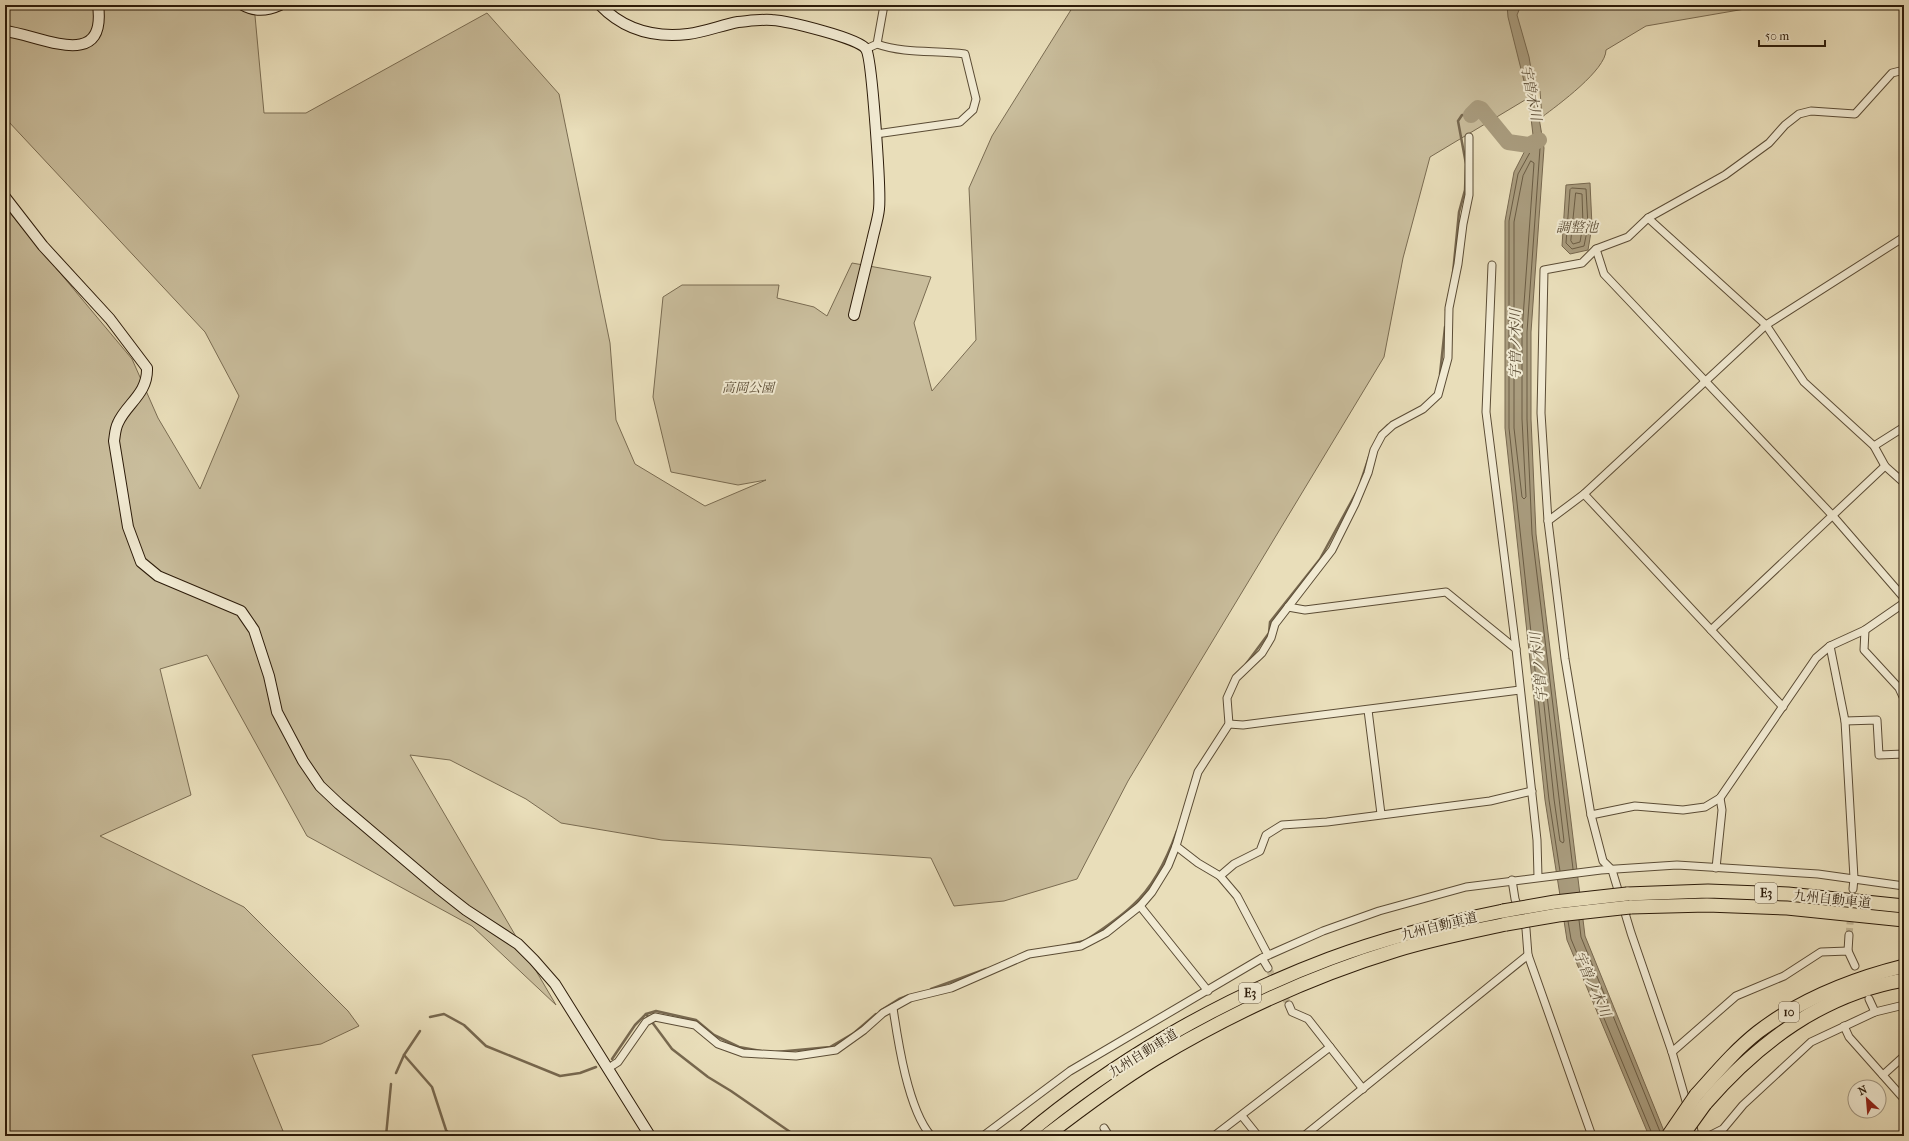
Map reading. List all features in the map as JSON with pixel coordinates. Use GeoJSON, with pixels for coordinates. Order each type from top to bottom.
{"type":"FeatureCollection","features":[{"type":"Feature","properties":{"kind":"highway","name":"九州自動車道"},"geometry":{"type":"LineString","coordinates":[[1025,1136],[1091,1086],[1147,1048],[1208,1014],[1270,984],[1329,959],[1452,921],[1555,902],[1627,894],[1708,891],[1788,894],[1904,906]]}},
{"type":"Feature","properties":{"kind":"highway","name":"九州自動車道"},"geometry":{"type":"LineString","coordinates":[[1046,1136],[1099,1096],[1154,1060],[1214,1026],[1275,996],[1334,972],[1397,950],[1506,924],[1558,915],[1630,907],[1707,905],[1787,908],[1904,920]]}},
{"type":"Feature","properties":{"kind":"highway","name":"10"},"geometry":{"type":"LineString","coordinates":[[1668,1136],[1740,1049],[1777,1020],[1814,997],[1842,985],[1904,966]]}},
{"type":"Feature","properties":{"kind":"highway","name":"10"},"geometry":{"type":"LineString","coordinates":[[1682,1136],[1700,1099],[1730,1076],[1762,1046],[1797,1021],[1853,994],[1904,980]]}},
{"type":"Feature","properties":{"kind":"street"},"geometry":{"type":"LineString","coordinates":[[5,31],[40,38],[56,44],[74,46],[85,44],[92,38],[97,29],[99,16],[98,5]]}},
{"type":"Feature","properties":{"kind":"street"},"geometry":{"type":"LineString","coordinates":[[243,5],[252,10],[270,9],[280,5]]}},
{"type":"Feature","properties":{"kind":"street"},"geometry":{"type":"LineString","coordinates":[[600,5],[623,24],[633,29],[656,33],[688,34],[738,22],[770,19],[795,23],[861,44],[866,48],[868,54],[876,134],[879,208],[854,315]]}},
{"type":"Feature","properties":{"kind":"street"},"geometry":{"type":"LineString","coordinates":[[877,44],[884,5]]}},
{"type":"Feature","properties":{"kind":"street"},"geometry":{"type":"LineString","coordinates":[[866,48],[877,44],[891,49],[909,51],[942,50],[966,54],[976,99],[973,110],[960,122],[876,134]]}},
{"type":"Feature","properties":{"kind":"street"},"geometry":{"type":"LineString","coordinates":[[1695,1136],[1672,1052],[1631,933],[1612,870],[1603,861],[1591,814],[1565,659],[1548,521],[1541,413],[1544,270],[1582,263],[1596,249],[1628,237],[1648,218],[1725,175],[1769,143],[1785,125],[1799,114],[1811,111],[1855,114],[1892,74],[1904,70]]}},
{"type":"Feature","properties":{"kind":"street"},"geometry":{"type":"LineString","coordinates":[[607,1068],[618,1062],[646,1022],[655,1017],[694,1025],[718,1044],[743,1053],[796,1056],[836,1050],[864,1030],[883,1013],[910,998],[951,988],[1029,954],[1081,946],[1106,933],[1140,906],[1160,879],[1176,846],[1198,772],[1229,724],[1227,698],[1236,678],[1262,653],[1271,638],[1275,624],[1332,550],[1355,504],[1368,473],[1374,450],[1382,435],[1393,425],[1423,409],[1438,395],[1449,342],[1449,308],[1469,195],[1469,137]]}},
{"type":"Feature","properties":{"kind":"street"},"geometry":{"type":"LineString","coordinates":[[5,197],[43,246],[110,319],[147,368],[144,384],[134,403],[119,421],[115,431],[114,441],[128,527],[141,562],[158,576],[241,611],[254,630],[269,676],[276,712],[303,761],[320,786],[438,888],[466,910],[518,944],[555,984],[650,1136]]}},
{"type":"Feature","properties":{"kind":"street"},"geometry":{"type":"LineString","coordinates":[[1648,218],[1766,326],[1804,382],[1874,446],[1885,466],[1904,483]]}},
{"type":"Feature","properties":{"kind":"street"},"geometry":{"type":"LineString","coordinates":[[1548,521],[1584,494],[1766,326],[1904,237]]}},
{"type":"Feature","properties":{"kind":"street"},"geometry":{"type":"LineString","coordinates":[[1596,249],[1604,274],[1833,516],[1904,598]]}},
{"type":"Feature","properties":{"kind":"street"},"geometry":{"type":"LineString","coordinates":[[1492,265],[1486,412],[1516,649],[1541,877]]}},
{"type":"Feature","properties":{"kind":"street"},"geometry":{"type":"LineString","coordinates":[[1874,446],[1904,427]]}},
{"type":"Feature","properties":{"kind":"street"},"geometry":{"type":"LineString","coordinates":[[1710,630],[1885,466]]}},
{"type":"Feature","properties":{"kind":"street"},"geometry":{"type":"LineString","coordinates":[[1584,494],[1783,707]]}},
{"type":"Feature","properties":{"kind":"street"},"geometry":{"type":"LineString","coordinates":[[1288,607],[1305,610],[1446,592],[1516,649]]}},
{"type":"Feature","properties":{"kind":"street"},"geometry":{"type":"LineString","coordinates":[[1591,814],[1635,806],[1682,810],[1705,807],[1720,798],[1816,658],[1830,646],[1865,630],[1904,603]]}},
{"type":"Feature","properties":{"kind":"street"},"geometry":{"type":"LineString","coordinates":[[1865,630],[1864,650],[1898,688],[1904,699]]}},
{"type":"Feature","properties":{"kind":"street"},"geometry":{"type":"LineString","coordinates":[[1830,646],[1845,721],[1854,878],[1853,889]]}},
{"type":"Feature","properties":{"kind":"street"},"geometry":{"type":"LineString","coordinates":[[1229,724],[1243,725],[1520,690]]}},
{"type":"Feature","properties":{"kind":"street"},"geometry":{"type":"LineString","coordinates":[[1368,710],[1381,814]]}},
{"type":"Feature","properties":{"kind":"street"},"geometry":{"type":"LineString","coordinates":[[1845,721],[1877,720],[1879,755],[1904,754]]}},
{"type":"Feature","properties":{"kind":"street"},"geometry":{"type":"LineString","coordinates":[[1220,876],[1234,864],[1260,851],[1266,835],[1282,825],[1327,822],[1490,801],[1532,791]]}},
{"type":"Feature","properties":{"kind":"street"},"geometry":{"type":"LineString","coordinates":[[1716,868],[1722,810],[1720,798]]}},
{"type":"Feature","properties":{"kind":"street"},"geometry":{"type":"LineString","coordinates":[[1176,846],[1198,863],[1220,876],[1237,896],[1265,957],[1268,968]]}},
{"type":"Feature","properties":{"kind":"street"},"geometry":{"type":"LineString","coordinates":[[983,1136],[1070,1071],[1265,957],[1323,931],[1379,911],[1466,887],[1601,870],[1677,865],[1818,874],[1904,886]]}},
{"type":"Feature","properties":{"kind":"street"},"geometry":{"type":"LineString","coordinates":[[1512,880],[1515,899],[1526,929],[1528,955],[1592,1136]]}},
{"type":"Feature","properties":{"kind":"street"},"geometry":{"type":"LineString","coordinates":[[1140,906],[1208,991]]}},
{"type":"Feature","properties":{"kind":"street"},"geometry":{"type":"LineString","coordinates":[[1849,935],[1848,951],[1855,966]]}},
{"type":"Feature","properties":{"kind":"street"},"geometry":{"type":"LineString","coordinates":[[1672,1052],[1736,996],[1784,976],[1821,952],[1848,951]]}},
{"type":"Feature","properties":{"kind":"street"},"geometry":{"type":"LineString","coordinates":[[1304,1136],[1528,955]]}},
{"type":"Feature","properties":{"kind":"street"},"geometry":{"type":"LineString","coordinates":[[1869,999],[1874,1012]]}},
{"type":"Feature","properties":{"kind":"street"},"geometry":{"type":"LineString","coordinates":[[1289,1005],[1292,1012],[1308,1019],[1362,1089]]}},
{"type":"Feature","properties":{"kind":"street"},"geometry":{"type":"LineString","coordinates":[[1709,1136],[1723,1129],[1743,1105],[1811,1042],[1874,1012],[1904,1005]]}},
{"type":"Feature","properties":{"kind":"street"},"geometry":{"type":"LineString","coordinates":[[893,1008],[905,1074],[914,1103],[931,1136]]}},
{"type":"Feature","properties":{"kind":"street"},"geometry":{"type":"LineString","coordinates":[[1844,1026],[1849,1037],[1904,1099]]}},
{"type":"Feature","properties":{"kind":"street"},"geometry":{"type":"LineString","coordinates":[[1214,1136],[1330,1048]]}},
{"type":"Feature","properties":{"kind":"street"},"geometry":{"type":"LineString","coordinates":[[1883,1075],[1904,1056]]}},
{"type":"Feature","properties":{"kind":"street"},"geometry":{"type":"LineString","coordinates":[[1242,1116],[1258,1136]]}},
{"type":"Feature","properties":{"kind":"street"},"geometry":{"type":"LineString","coordinates":[[1104,1128],[1109,1136]]}},
{"type":"Feature","properties":{"kind":"green space","name":"高岡公園"},"geometry":{"type":"Polygon","coordinates":[[[5,5],[254,5],[264,113],[306,113],[487,13],[559,94],[610,343],[616,420],[635,464],[705,506],[766,480],[738,485],[671,472],[653,397],[663,297],[682,285],[779,285],[777,298],[814,307],[827,316],[852,263],[931,277],[914,323],[932,391],[976,340],[969,188],[992,136],[1074,5],[1768,5],[1646,26],[1606,50],[1604,58],[1590,77],[1542,117],[1540,91],[1430,157],[1403,258],[1384,357],[1128,781],[1077,879],[1004,901],[954,906],[931,858],[662,840],[561,823],[526,799],[450,760],[410,755],[556,1005],[472,926],[307,836],[207,655],[160,669],[191,795],[100,836],[244,907],[348,1011],[359,1026],[321,1044],[252,1055],[285,1136],[5,1136],[5,207],[132,359],[158,418],[200,489],[239,396],[205,332],[8,121],[5,73],[5,5]]]}},
{"type":"Feature","properties":{"kind":"water","name":"宇曽木川"},"geometry":{"type":"Polygon","coordinates":[[[1507,5],[1521,5],[1517,15],[1529,57],[1544,148],[1531,332],[1531,419],[1536,534],[1585,936],[1666,1136],[1649,1136],[1567,940],[1545,800],[1505,428],[1505,221],[1514,172],[1533,135],[1529,101],[1508,17],[1507,5]]]}},
{"type":"Feature","properties":{"kind":"water","name":"調整池"},"geometry":{"type":"Polygon","coordinates":[[[1590,183],[1592,226],[1588,250],[1570,254],[1562,246],[1566,185],[1590,183]]]}},
{"type":"Feature","properties":{"kind":"waterway","name":"宇曽ノ木川"},"geometry":{"type":"LineString","coordinates":[[1471,115],[1478,108],[1481,109],[1508,142],[1529,145],[1539,140]]}},
{"type":"Feature","properties":{"kind":"waterway"},"geometry":{"type":"LineString","coordinates":[[1453,273],[1459,212],[1465,190],[1466,164],[1458,121],[1462,115],[1471,115]]}},
{"type":"Feature","properties":{"kind":"waterway"},"geometry":{"type":"LineString","coordinates":[[1446,310],[1449,294]]}},
{"type":"Feature","properties":{"kind":"waterway"},"geometry":{"type":"LineString","coordinates":[[1440,374],[1445,327]]}},
{"type":"Feature","properties":{"kind":"waterway"},"geometry":{"type":"LineString","coordinates":[[1380,433],[1388,425]]}},
{"type":"Feature","properties":{"kind":"waterway"},"geometry":{"type":"LineString","coordinates":[[1361,481],[1369,457]]}},
{"type":"Feature","properties":{"kind":"waterway"},"geometry":{"type":"LineString","coordinates":[[1246,664],[1269,633],[1270,622],[1320,559],[1356,493]]}},
{"type":"Feature","properties":{"kind":"waterway"},"geometry":{"type":"LineString","coordinates":[[1088,939],[1112,923],[1140,898],[1159,871],[1177,831]]}},
{"type":"Feature","properties":{"kind":"waterway"},"geometry":{"type":"LineString","coordinates":[[1067,945],[1084,941]]}},
{"type":"Feature","properties":{"kind":"waterway"},"geometry":{"type":"LineString","coordinates":[[931,989],[986,969]]}},
{"type":"Feature","properties":{"kind":"waterway"},"geometry":{"type":"LineString","coordinates":[[880,1011],[899,999],[907,996]]}},
{"type":"Feature","properties":{"kind":"waterway"},"geometry":{"type":"LineString","coordinates":[[612,1059],[635,1025],[646,1014],[656,1011],[696,1020],[714,1035],[739,1047],[761,1051]]}},
{"type":"Feature","properties":{"kind":"waterway"},"geometry":{"type":"LineString","coordinates":[[430,1017],[444,1014],[464,1025],[486,1046],[560,1076],[580,1073],[596,1067]]}},
{"type":"Feature","properties":{"kind":"waterway"},"geometry":{"type":"LineString","coordinates":[[646,1014],[672,1049],[708,1077],[796,1136]]}},
{"type":"Feature","properties":{"kind":"waterway"},"geometry":{"type":"LineString","coordinates":[[776,1052],[830,1047],[854,1033],[876,1014]]}},
{"type":"Feature","properties":{"kind":"waterway"},"geometry":{"type":"LineString","coordinates":[[396,1073],[404,1055],[420,1031]]}},
{"type":"Feature","properties":{"kind":"waterway"},"geometry":{"type":"LineString","coordinates":[[404,1055],[432,1087],[446,1130],[451,1136]]}},
{"type":"Feature","properties":{"kind":"waterway"},"geometry":{"type":"LineString","coordinates":[[386,1136],[391,1084]]}},
{"type":"Feature","properties":{"kind":"tunnel"},"geometry":{"type":"LineString","coordinates":[[1849,935],[1851,913]]}},
{"type":"Feature","properties":{"kind":"tunnel"},"geometry":{"type":"LineString","coordinates":[[1268,968],[1289,1005]]}}]}
